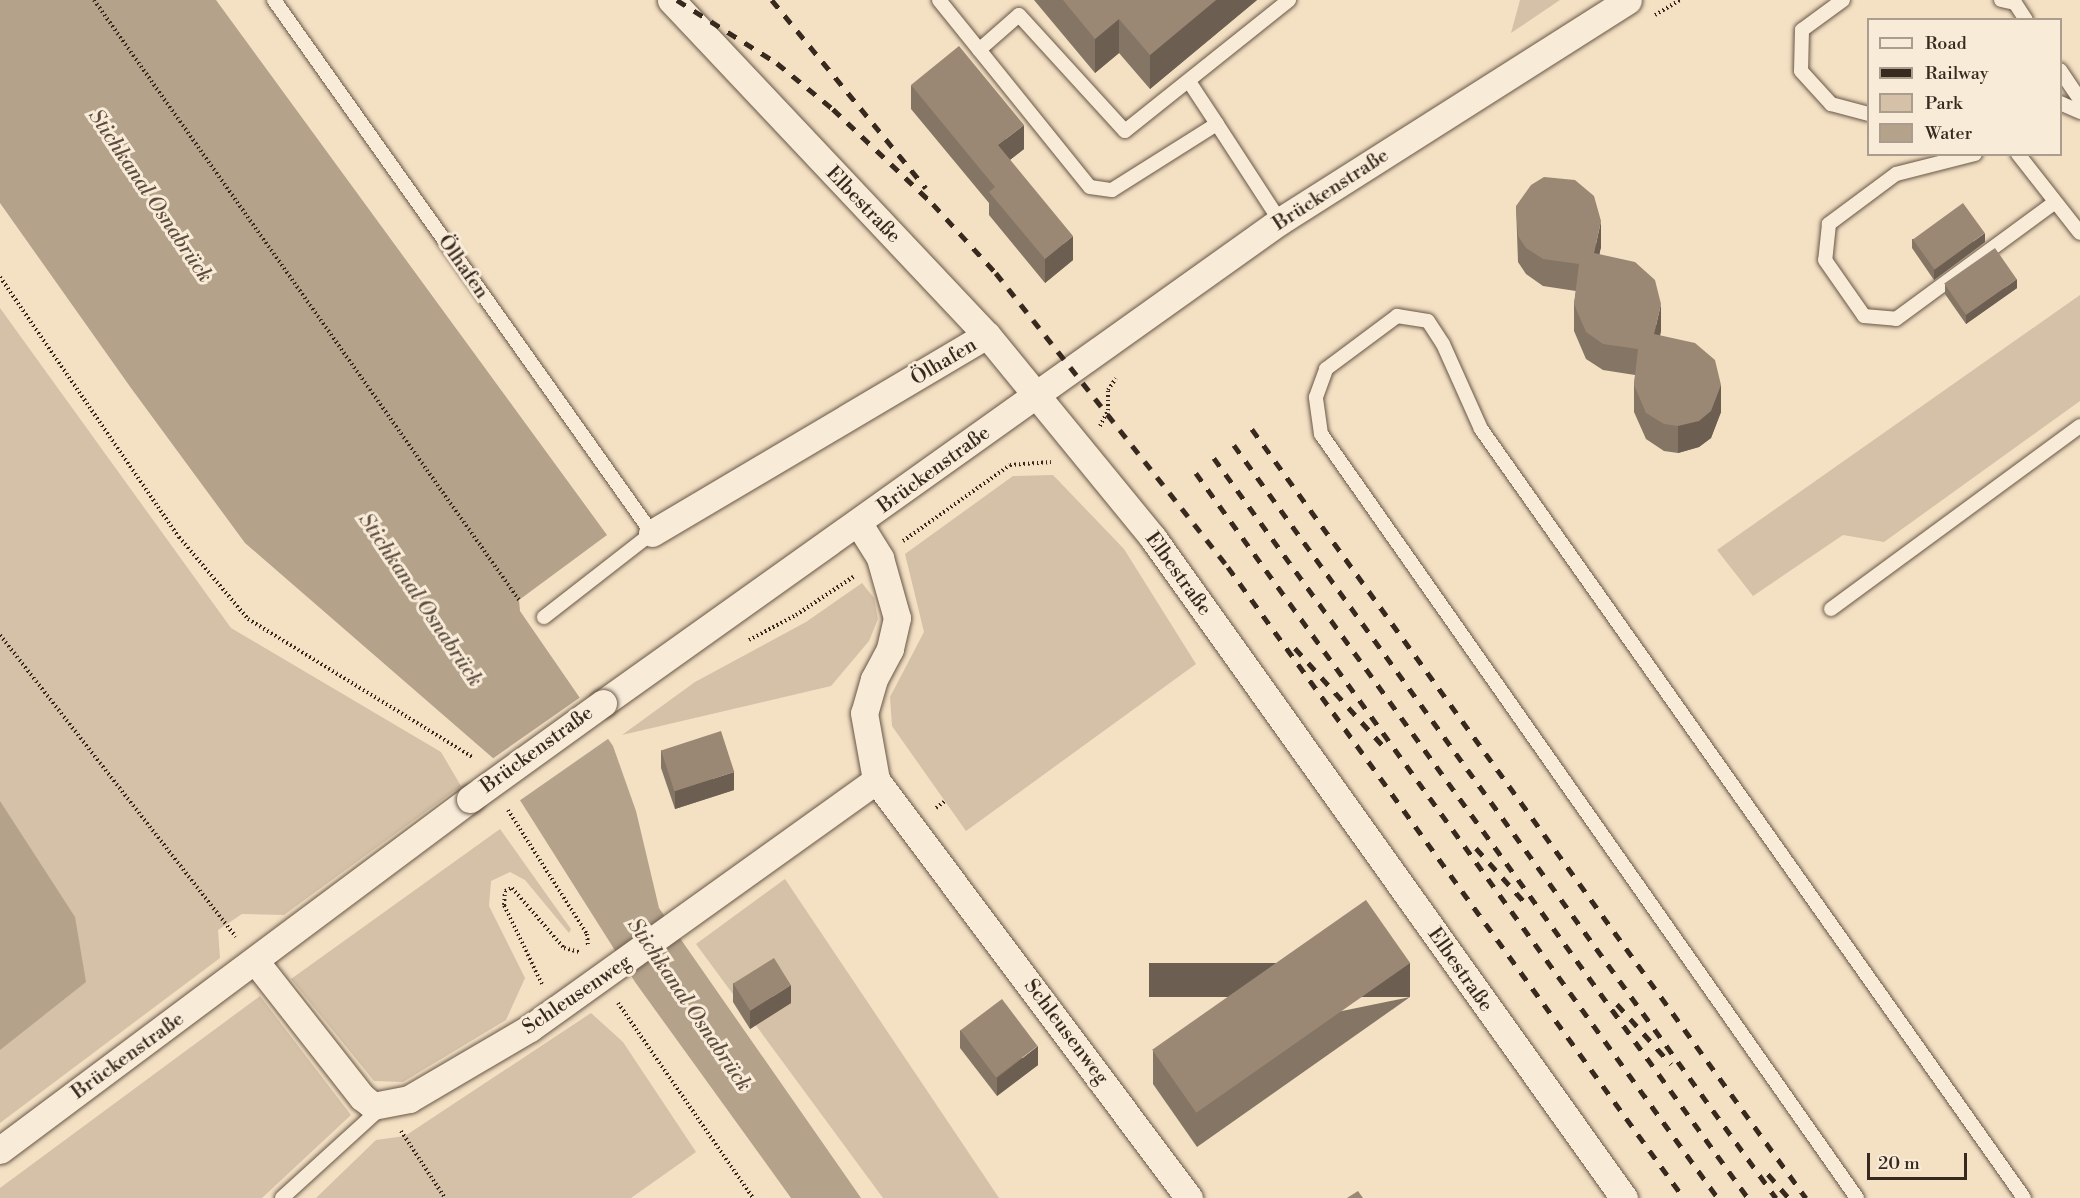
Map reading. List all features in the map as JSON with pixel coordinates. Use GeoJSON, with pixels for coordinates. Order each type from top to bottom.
{"type":"FeatureCollection","features":[{"type":"Feature","properties":{"kind":"street","name":"Elbestraße"},"geometry":{"type":"LineString","coordinates":[[671,0],[987,335],[1153,538],[1624,1198]]}},
{"type":"Feature","properties":{"kind":"street","name":"Brückenstraße"},"geometry":{"type":"LineString","coordinates":[[0,1150],[255,962],[470,799],[859,524],[1280,221],[1628,0]]}},
{"type":"Feature","properties":{"kind":"street","name":"Ölhafen"},"geometry":{"type":"LineString","coordinates":[[652,533],[987,335]]}},
{"type":"Feature","properties":{"kind":"street","name":"Schleusenweg"},"geometry":{"type":"LineString","coordinates":[[859,524],[880,558],[897,618],[890,649],[874,679],[864,713],[876,780],[1189,1198]]}},
{"type":"Feature","properties":{"kind":"street","name":"Schleusenweg"},"geometry":{"type":"LineString","coordinates":[[383,1105],[409,1100],[530,1028],[672,930],[876,780]]}},
{"type":"Feature","properties":{"kind":"street"},"geometry":{"type":"LineString","coordinates":[[255,962],[362,1097],[373,1106],[383,1105]]}},
{"type":"Feature","properties":{"kind":"lane","name":"Ölhafen"},"geometry":{"type":"LineString","coordinates":[[274,0],[652,533],[544,617]]}},
{"type":"Feature","properties":{"kind":"lane"},"geometry":{"type":"LineString","coordinates":[[939,0],[1090,187],[1112,190],[1217,124]]}},
{"type":"Feature","properties":{"kind":"lane"},"geometry":{"type":"LineString","coordinates":[[979,50],[1019,15],[1125,131],[1190,82],[1289,0]]}},
{"type":"Feature","properties":{"kind":"lane"},"geometry":{"type":"LineString","coordinates":[[1843,0],[1802,30],[1801,72],[1831,104],[1867,113]]}},
{"type":"Feature","properties":{"kind":"lane"},"geometry":{"type":"LineString","coordinates":[[2001,0],[2015,3],[2025,18]]}},
{"type":"Feature","properties":{"kind":"lane"},"geometry":{"type":"LineString","coordinates":[[2062,72],[2080,100]]}},
{"type":"Feature","properties":{"kind":"lane"},"geometry":{"type":"LineString","coordinates":[[1190,82],[1280,221]]}},
{"type":"Feature","properties":{"kind":"lane"},"geometry":{"type":"LineString","coordinates":[[2062,103],[2080,112]]}},
{"type":"Feature","properties":{"kind":"lane"},"geometry":{"type":"LineString","coordinates":[[1967,156],[1896,174],[1829,224],[1825,260],[1864,316],[1896,319],[2055,202]]}},
{"type":"Feature","properties":{"kind":"lane"},"geometry":{"type":"LineString","coordinates":[[2020,156],[2080,233]]}},
{"type":"Feature","properties":{"kind":"lane"},"geometry":{"type":"LineString","coordinates":[[1857,1198],[1321,434],[1316,398],[1326,369],[1396,316],[1428,321],[1443,344],[1481,429],[2024,1198]]}},
{"type":"Feature","properties":{"kind":"lane"},"geometry":{"type":"LineString","coordinates":[[1831,609],[2080,426]]}},
{"type":"Feature","properties":{"kind":"lane","name":"Schleusenweg"},"geometry":{"type":"LineString","coordinates":[[282,1198],[383,1105]]}},
{"type":"Feature","properties":{"kind":"path"},"geometry":{"type":"LineString","coordinates":[[94,0],[519,600]]}},
{"type":"Feature","properties":{"kind":"path"},"geometry":{"type":"LineString","coordinates":[[1650,18],[1680,0]]}},
{"type":"Feature","properties":{"kind":"path"},"geometry":{"type":"LineString","coordinates":[[0,277],[179,537],[248,619],[475,758],[481,768]]}},
{"type":"Feature","properties":{"kind":"path"},"geometry":{"type":"LineString","coordinates":[[747,641],[796,615],[1010,465],[1052,462],[1101,425],[1108,410],[1108,390],[1119,372]]}},
{"type":"Feature","properties":{"kind":"path"},"geometry":{"type":"LineString","coordinates":[[0,635],[255,962]]}},
{"type":"Feature","properties":{"kind":"path"},"geometry":{"type":"LineString","coordinates":[[506,807],[587,934],[590,944],[578,953],[564,948],[524,898],[512,888],[505,891],[504,905],[542,984],[530,1028]]}},
{"type":"Feature","properties":{"kind":"path"},"geometry":{"type":"LineString","coordinates":[[618,1003],[753,1198]]}},
{"type":"Feature","properties":{"kind":"path"},"geometry":{"type":"LineString","coordinates":[[383,1105],[444,1198]]}},
{"type":"Feature","properties":{"kind":"green space"},"geometry":{"type":"Polygon","coordinates":[[[1520,0],[1560,0],[1511,33],[1520,0]]]}},
{"type":"Feature","properties":{"kind":"green space"},"geometry":{"type":"Polygon","coordinates":[[[2080,295],[2080,401],[1884,542],[1843,535],[1753,596],[1717,550],[2080,295]]]}},
{"type":"Feature","properties":{"kind":"green space"},"geometry":{"type":"Polygon","coordinates":[[[0,308],[231,628],[441,752],[461,786],[284,915],[242,914],[218,930],[220,958],[0,1123],[0,308]]]}},
{"type":"Feature","properties":{"kind":"green space"},"geometry":{"type":"Polygon","coordinates":[[[1053,475],[1124,549],[1196,664],[966,831],[892,726],[890,697],[924,632],[905,554],[1013,476],[1053,475]]]}},
{"type":"Feature","properties":{"kind":"green space"},"geometry":{"type":"Polygon","coordinates":[[[862,583],[874,598],[878,619],[869,641],[831,686],[622,735],[695,682],[806,622],[862,583]]]}},
{"type":"Feature","properties":{"kind":"green space"},"geometry":{"type":"Polygon","coordinates":[[[500,829],[571,929],[569,933],[525,880],[510,872],[491,881],[489,906],[525,978],[506,1020],[403,1082],[374,1081],[291,979],[500,829]]]}},
{"type":"Feature","properties":{"kind":"green space"},"geometry":{"type":"Polygon","coordinates":[[[785,879],[999,1198],[883,1198],[696,944],[785,879]]]}},
{"type":"Feature","properties":{"kind":"green space"},"geometry":{"type":"Polygon","coordinates":[[[260,996],[351,1115],[262,1198],[0,1198],[0,1188],[260,996]]]}},
{"type":"Feature","properties":{"kind":"green space"},"geometry":{"type":"Polygon","coordinates":[[[591,1013],[623,1042],[696,1152],[631,1198],[316,1198],[376,1140],[405,1136],[591,1013]]]}},
{"type":"Feature","properties":{"kind":"water","name":"Stichkanal Osnabrück"},"geometry":{"type":"Polygon","coordinates":[[[0,0],[216,0],[607,535],[519,600],[520,611],[613,746],[636,811],[659,908],[861,1198],[791,1198],[635,982],[494,759],[245,543],[131,388],[0,203],[0,0]]]}},
{"type":"Feature","properties":{"kind":"water"},"geometry":{"type":"Polygon","coordinates":[[[0,801],[75,917],[86,982],[0,1050],[0,801]]]}},
{"type":"Feature","properties":{"kind":"pier"},"geometry":{"type":"Polygon","coordinates":[[[582,696],[611,737],[520,801],[491,760],[582,696]]]}},
{"type":"Feature","properties":{"kind":"building"},"geometry":{"type":"Polygon","coordinates":[[[1063,0],[1216,0],[1150,55],[1119,19],[1095,39],[1063,0]]]}},
{"type":"Feature","properties":{"kind":"building"},"geometry":{"type":"Polygon","coordinates":[[[959,46],[1024,125],[998,145],[1073,236],[1045,259],[989,192],[995,187],[911,85],[959,46]]]}},
{"type":"Feature","properties":{"kind":"building"},"geometry":{"type":"Polygon","coordinates":[[[1544,177],[1575,180],[1594,196],[1601,221],[1594,253],[1635,262],[1655,280],[1661,304],[1654,334],[1695,343],[1715,360],[1721,385],[1711,411],[1699,421],[1678,426],[1664,424],[1646,413],[1634,385],[1638,349],[1603,344],[1586,332],[1574,304],[1579,264],[1543,259],[1526,248],[1518,236],[1516,206],[1531,185],[1544,177]]]}},
{"type":"Feature","properties":{"kind":"building"},"geometry":{"type":"Polygon","coordinates":[[[1963,203],[1985,233],[1935,269],[1913,239],[1963,203]]]}},
{"type":"Feature","properties":{"kind":"building"},"geometry":{"type":"Polygon","coordinates":[[[1995,248],[2017,279],[1966,315],[1944,284],[1995,248]]]}},
{"type":"Feature","properties":{"kind":"building"},"geometry":{"type":"Polygon","coordinates":[[[721,731],[734,772],[674,791],[661,750],[721,731]]]}},
{"type":"Feature","properties":{"kind":"building"},"geometry":{"type":"Polygon","coordinates":[[[1366,900],[1410,963],[1196,1113],[1152,1050],[1366,900]]]}},
{"type":"Feature","properties":{"kind":"building"},"geometry":{"type":"Polygon","coordinates":[[[774,958],[791,985],[750,1011],[733,983],[774,958]]]}},
{"type":"Feature","properties":{"kind":"building"},"geometry":{"type":"Polygon","coordinates":[[[1002,999],[1038,1046],[996,1077],[960,1030],[1002,999]]]}},
{"type":"Feature","properties":{"kind":"building"},"geometry":{"type":"Polygon","coordinates":[[[1358,1191],[1363,1198],[1347,1198],[1358,1191]]]}},
{"type":"Feature","properties":{"kind":"railway"},"geometry":{"type":"LineString","coordinates":[[677,0],[777,63],[833,109],[933,204],[996,273],[1228,567],[1684,1198]]}},
{"type":"Feature","properties":{"kind":"railway"},"geometry":{"type":"LineString","coordinates":[[772,0],[926,188]]}},
{"type":"Feature","properties":{"kind":"railway"},"geometry":{"type":"LineString","coordinates":[[1252,429],[1806,1198]]}},
{"type":"Feature","properties":{"kind":"railway"},"geometry":{"type":"LineString","coordinates":[[1234,445],[1776,1198]]}},
{"type":"Feature","properties":{"kind":"railway"},"geometry":{"type":"LineString","coordinates":[[1214,458],[1748,1198]]}},
{"type":"Feature","properties":{"kind":"railway"},"geometry":{"type":"LineString","coordinates":[[1196,473],[1718,1198]]}},
{"type":"Feature","properties":{"kind":"railway"},"geometry":{"type":"LineString","coordinates":[[1295,648],[1387,750]]}},
{"type":"Feature","properties":{"kind":"railway"},"geometry":{"type":"LineString","coordinates":[[1476,848],[1528,906]]}},
{"type":"Feature","properties":{"kind":"railway"},"geometry":{"type":"LineString","coordinates":[[1617,1004],[1671,1064]]}},
{"type":"Feature","properties":{"kind":"railway"},"geometry":{"type":"LineString","coordinates":[[1768,1174],[1789,1198]]}}]}
